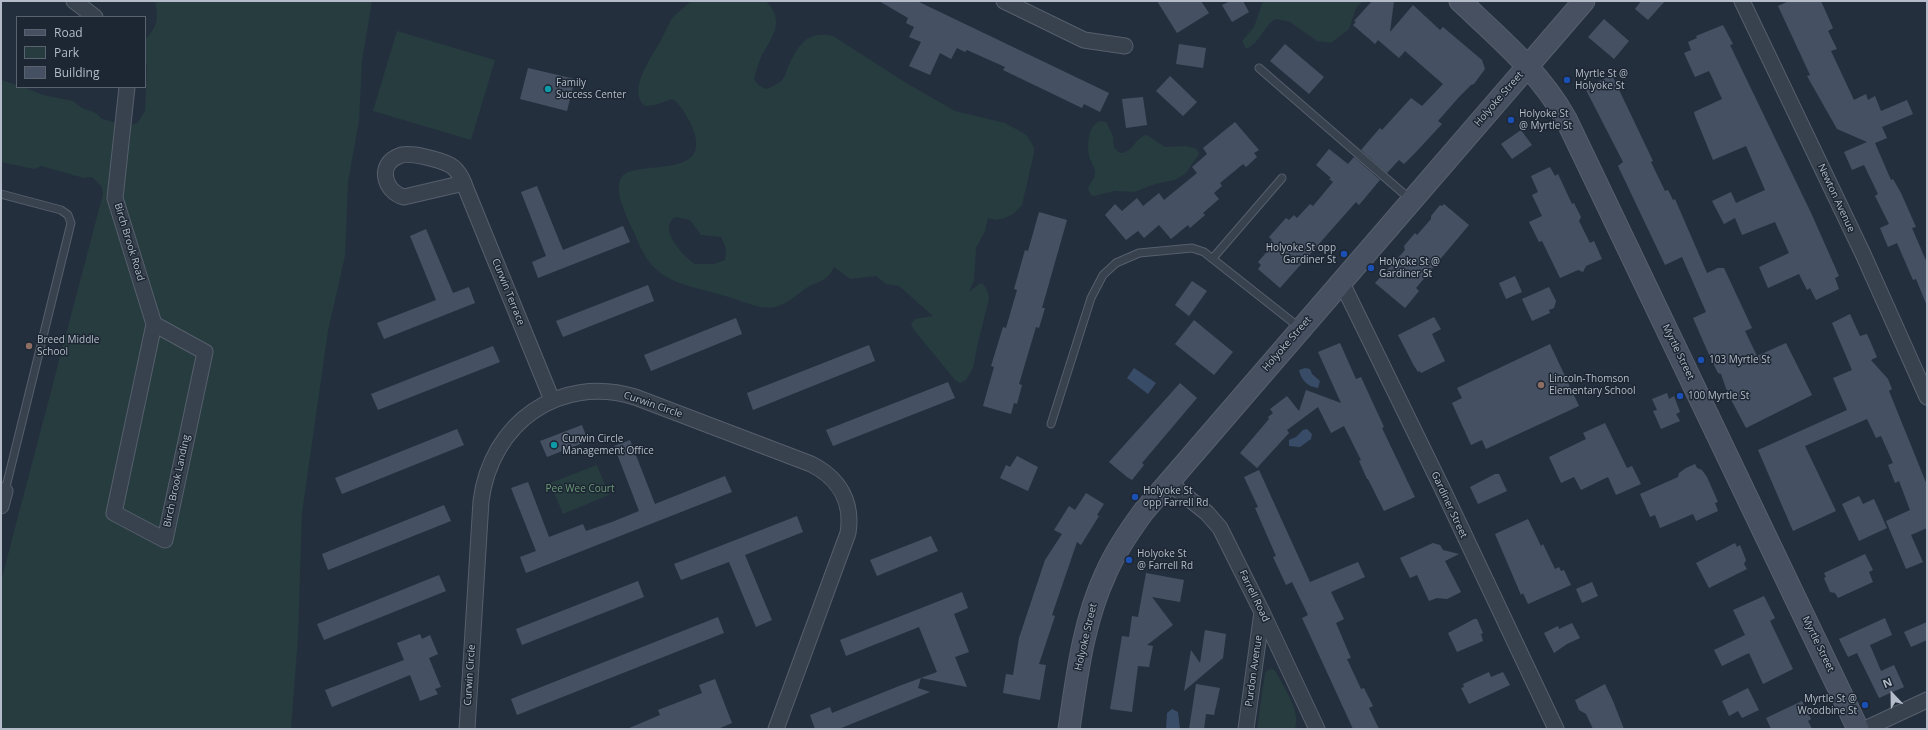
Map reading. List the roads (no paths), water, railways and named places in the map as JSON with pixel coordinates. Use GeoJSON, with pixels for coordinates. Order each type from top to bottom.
{"type":"FeatureCollection","features":[{"type":"Feature","properties":{"kind":"main road","name":"Myrtle Street"},"geometry":{"type":"LineString","coordinates":[[1460,1],[1528,66],[1551,93],[1573,133],[1858,729]]}},
{"type":"Feature","properties":{"kind":"main road","name":"Holyoke Street"},"geometry":{"type":"LineString","coordinates":[[1070,729],[1086,629],[1100,585],[1122,543],[1144,511],[1300,328],[1584,1]]}},
{"type":"Feature","properties":{"kind":"street"},"geometry":{"type":"LineString","coordinates":[[74,1],[94,16]]}},
{"type":"Feature","properties":{"kind":"street"},"geometry":{"type":"LineString","coordinates":[[1004,1],[1084,40],[1125,46]]}},
{"type":"Feature","properties":{"kind":"street","name":"Newton Avenue"},"geometry":{"type":"LineString","coordinates":[[1742,1],[1863,254],[1927,397]]}},
{"type":"Feature","properties":{"kind":"street","name":"Birch Brook Road"},"geometry":{"type":"LineString","coordinates":[[127,88],[115,198],[154,324]]}},
{"type":"Feature","properties":{"kind":"street","name":"Curwin Terrace"},"geometry":{"type":"LineString","coordinates":[[464,183],[404,197],[396,194],[389,187],[386,179],[386,170],[393,159],[401,155],[410,154],[450,166],[458,173],[464,183],[552,400]]}},
{"type":"Feature","properties":{"kind":"street","name":"Gardiner Street"},"geometry":{"type":"LineString","coordinates":[[1341,282],[1556,729]]}},
{"type":"Feature","properties":{"kind":"street","name":"Birch Brook Landing"},"geometry":{"type":"LineString","coordinates":[[154,324],[205,352],[165,540],[114,513],[154,324]]}},
{"type":"Feature","properties":{"kind":"street","name":"Curwin Circle"},"geometry":{"type":"LineString","coordinates":[[467,729],[481,501],[485,478],[493,456],[505,437],[526,416],[552,400],[572,394],[595,391],[629,395],[811,464],[826,472],[838,484],[848,508],[848,533],[776,729]]}},
{"type":"Feature","properties":{"kind":"street","name":"Farrell Road"},"geometry":{"type":"LineString","coordinates":[[1168,482],[1215,521],[1262,612],[1317,729]]}},
{"type":"Feature","properties":{"kind":"street"},"geometry":{"type":"LineString","coordinates":[[1,506],[3,490]]}},
{"type":"Feature","properties":{"kind":"street","name":"Purdon Avenue"},"geometry":{"type":"LineString","coordinates":[[1246,729],[1262,612]]}},
{"type":"Feature","properties":{"kind":"street"},"geometry":{"type":"LineString","coordinates":[[1865,729],[1927,700]]}},
{"type":"Feature","properties":{"kind":"lane"},"geometry":{"type":"LineString","coordinates":[[1259,68],[1411,200]]}},
{"type":"Feature","properties":{"kind":"lane"},"geometry":{"type":"LineString","coordinates":[[1213,258],[1282,178]]}},
{"type":"Feature","properties":{"kind":"lane"},"geometry":{"type":"LineString","coordinates":[[1,194],[62,210],[68,215],[71,223],[3,490]]}},
{"type":"Feature","properties":{"kind":"lane"},"geometry":{"type":"LineString","coordinates":[[1051,424],[1090,298],[1098,282],[1106,272],[1123,259],[1148,252],[1192,248],[1204,252],[1300,328]]}},
{"type":"Feature","properties":{"kind":"water"},"geometry":{"type":"Polygon","coordinates":[[[1134,368],[1156,383],[1148,394],[1127,378],[1134,368]]]}},
{"type":"Feature","properties":{"kind":"water"},"geometry":{"type":"Polygon","coordinates":[[[1305,368],[1310,369],[1312,374],[1320,381],[1318,388],[1308,385],[1303,380],[1299,370],[1305,368]]]}},
{"type":"Feature","properties":{"kind":"water"},"geometry":{"type":"Polygon","coordinates":[[[1307,429],[1312,434],[1311,439],[1300,447],[1289,446],[1289,440],[1296,437],[1303,430],[1307,429]]]}},
{"type":"Feature","properties":{"kind":"water"},"geometry":{"type":"Polygon","coordinates":[[[1172,709],[1178,712],[1180,729],[1166,729],[1167,713],[1172,709]]]}},
{"type":"Feature","properties":{"kind":"place","name":"Myrtle St @ Holyoke St"},"geometry":{"type":"Point","coordinates":[1567,80]}},
{"type":"Feature","properties":{"kind":"place","name":"Family Success Center"},"geometry":{"type":"Point","coordinates":[548,89]}},
{"type":"Feature","properties":{"kind":"place","name":"Holyoke St @ Myrtle St"},"geometry":{"type":"Point","coordinates":[1511,120]}},
{"type":"Feature","properties":{"kind":"place","name":"Holyoke St opp Gardiner St"},"geometry":{"type":"Point","coordinates":[1344,254]}},
{"type":"Feature","properties":{"kind":"place","name":"Holyoke St @ Gardiner St"},"geometry":{"type":"Point","coordinates":[1371,268]}},
{"type":"Feature","properties":{"kind":"place","name":"Breed Middle School"},"geometry":{"type":"Point","coordinates":[29,346]}},
{"type":"Feature","properties":{"kind":"place","name":"103 Myrtle St"},"geometry":{"type":"Point","coordinates":[1701,360]}},
{"type":"Feature","properties":{"kind":"place","name":"Lincoln-Thomson Elementary School"},"geometry":{"type":"Point","coordinates":[1541,385]}},
{"type":"Feature","properties":{"kind":"place","name":"100 Myrtle St"},"geometry":{"type":"Point","coordinates":[1680,396]}},
{"type":"Feature","properties":{"kind":"place","name":"Curwin Circle Management Office"},"geometry":{"type":"Point","coordinates":[554,445]}},
{"type":"Feature","properties":{"kind":"place","name":"Holyoke St opp Farrell Rd"},"geometry":{"type":"Point","coordinates":[1135,497]}},
{"type":"Feature","properties":{"kind":"place","name":"Holyoke St @ Farrell Rd"},"geometry":{"type":"Point","coordinates":[1129,560]}},
{"type":"Feature","properties":{"kind":"place","name":"Myrtle St @ Woodbine St"},"geometry":{"type":"Point","coordinates":[1865,705]}},
{"type":"Feature","properties":{"kind":"park label","name":"Pee Wee Court"},"geometry":{"type":"Point","coordinates":[580,489]}}]}
